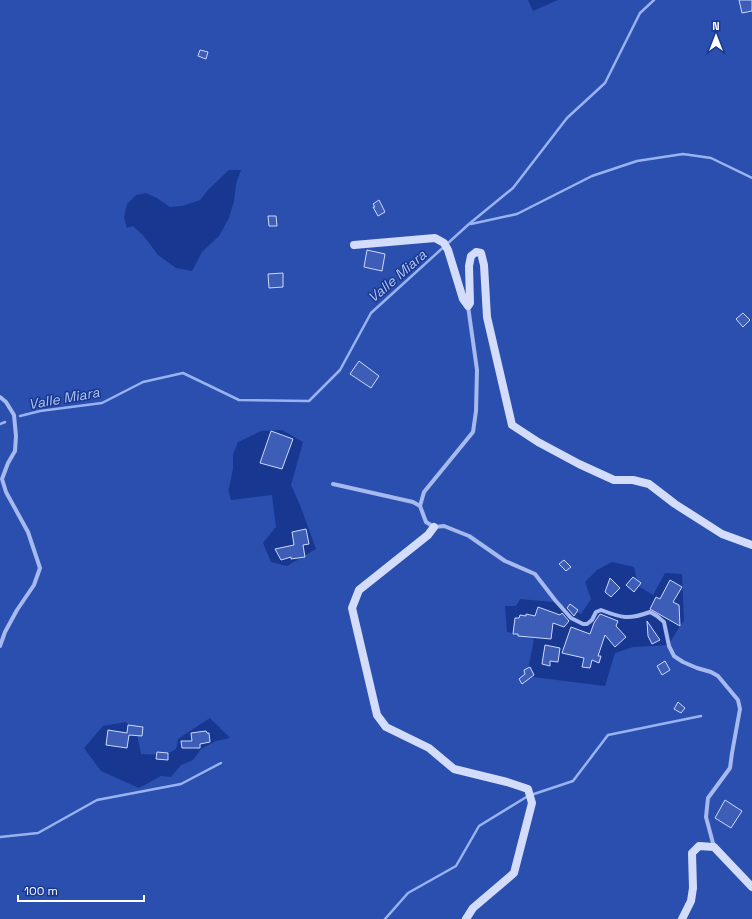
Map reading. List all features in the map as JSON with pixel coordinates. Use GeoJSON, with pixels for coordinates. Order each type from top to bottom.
{"type":"FeatureCollection","features":[{"type":"Feature","properties":{"kind":"street"},"geometry":{"type":"LineString","coordinates":[[354,245],[435,238],[446,246],[463,299],[468,306],[478,370],[476,411],[473,432],[424,492],[420,506],[426,522],[434,527],[444,526],[469,536],[505,561],[535,574],[554,600],[570,618],[583,624],[587,624],[592,620],[596,612],[601,610],[622,617],[636,617],[650,612],[664,622],[669,646],[674,656],[683,662],[718,676],[738,700],[740,710],[730,768],[708,798],[706,817],[714,847],[752,887]]}},
{"type":"Feature","properties":{"kind":"street"},"geometry":{"type":"LineString","coordinates":[[468,306],[470,303],[469,266],[471,256],[476,252],[481,253],[484,265],[487,317],[512,425],[558,453],[614,480],[633,480],[649,484],[675,504],[722,534],[752,545]]}},
{"type":"Feature","properties":{"kind":"street"},"geometry":{"type":"LineString","coordinates":[[0,397],[6,402],[14,415],[16,436],[15,451],[8,463],[2,479],[6,492],[28,532],[40,568],[34,585],[17,610],[5,632],[0,646]]}},
{"type":"Feature","properties":{"kind":"street"},"geometry":{"type":"LineString","coordinates":[[333,484],[413,502],[420,506]]}},
{"type":"Feature","properties":{"kind":"street"},"geometry":{"type":"LineString","coordinates":[[434,527],[428,535],[359,590],[352,608],[377,715],[386,727],[429,748],[454,769],[507,782],[528,790],[532,804],[514,873],[474,908],[466,919]]}},
{"type":"Feature","properties":{"kind":"street"},"geometry":{"type":"LineString","coordinates":[[682,919],[691,901],[693,888],[692,853],[699,846],[714,847]]}},
{"type":"Feature","properties":{"kind":"shaded area"},"geometry":{"type":"Polygon","coordinates":[[[0,0],[528,0],[533,11],[558,0],[752,0],[752,919],[0,919],[0,0]],[[229,170],[200,200],[182,206],[170,207],[157,198],[146,193],[136,195],[127,204],[124,217],[127,228],[133,226],[143,235],[158,255],[176,268],[192,271],[202,252],[219,236],[229,218],[234,201],[236,184],[241,170],[229,170]],[[282,430],[261,431],[238,442],[233,455],[233,469],[228,489],[231,500],[272,495],[276,527],[263,543],[271,562],[287,566],[316,549],[291,485],[303,442],[282,430]],[[612,562],[597,570],[585,582],[591,599],[581,614],[553,602],[520,599],[516,606],[505,606],[507,632],[534,639],[526,680],[533,677],[605,686],[615,653],[633,647],[668,645],[684,620],[682,574],[665,573],[653,595],[638,586],[634,567],[612,562]],[[210,718],[178,739],[176,749],[165,755],[141,754],[137,734],[126,722],[103,726],[84,748],[101,771],[139,788],[161,776],[171,777],[181,765],[193,760],[201,749],[216,741],[230,738],[210,718]]]}},
{"type":"Feature","properties":{"kind":"building"},"geometry":{"type":"Polygon","coordinates":[[[739,0],[752,0],[752,11],[742,13],[739,0]]]}},
{"type":"Feature","properties":{"kind":"building"},"geometry":{"type":"Polygon","coordinates":[[[200,50],[208,52],[206,59],[198,56],[200,50]]]}},
{"type":"Feature","properties":{"kind":"building"},"geometry":{"type":"Polygon","coordinates":[[[379,200],[385,212],[378,216],[373,204],[379,200]]]}},
{"type":"Feature","properties":{"kind":"building"},"geometry":{"type":"Polygon","coordinates":[[[268,216],[276,216],[277,226],[269,226],[268,216]]]}},
{"type":"Feature","properties":{"kind":"building"},"geometry":{"type":"Polygon","coordinates":[[[367,250],[385,254],[382,271],[364,267],[367,250]]]}},
{"type":"Feature","properties":{"kind":"building"},"geometry":{"type":"Polygon","coordinates":[[[283,273],[283,287],[269,288],[268,274],[283,273]]]}},
{"type":"Feature","properties":{"kind":"building"},"geometry":{"type":"Polygon","coordinates":[[[743,313],[750,320],[743,327],[736,319],[743,313]]]}},
{"type":"Feature","properties":{"kind":"building"},"geometry":{"type":"Polygon","coordinates":[[[359,361],[379,376],[371,388],[350,374],[359,361]]]}},
{"type":"Feature","properties":{"kind":"building"},"geometry":{"type":"Polygon","coordinates":[[[271,431],[293,439],[282,469],[260,463],[271,431]]]}},
{"type":"Feature","properties":{"kind":"building"},"geometry":{"type":"Polygon","coordinates":[[[306,529],[309,544],[303,545],[305,557],[291,559],[291,557],[281,560],[275,549],[294,545],[292,532],[306,529]]]}},
{"type":"Feature","properties":{"kind":"building"},"geometry":{"type":"Polygon","coordinates":[[[564,560],[571,567],[566,571],[559,564],[564,560]]]}},
{"type":"Feature","properties":{"kind":"building"},"geometry":{"type":"Polygon","coordinates":[[[633,577],[641,583],[634,592],[626,585],[633,577]]]}},
{"type":"Feature","properties":{"kind":"building"},"geometry":{"type":"Polygon","coordinates":[[[610,578],[620,588],[611,597],[605,592],[610,578]]]}},
{"type":"Feature","properties":{"kind":"building"},"geometry":{"type":"Polygon","coordinates":[[[670,580],[682,587],[673,602],[679,605],[680,626],[650,609],[656,597],[660,599],[670,580]]]}},
{"type":"Feature","properties":{"kind":"building"},"geometry":{"type":"Polygon","coordinates":[[[570,604],[578,610],[574,616],[567,608],[570,604]]]}},
{"type":"Feature","properties":{"kind":"building"},"geometry":{"type":"Polygon","coordinates":[[[538,607],[560,615],[562,613],[569,621],[564,627],[553,623],[551,639],[518,636],[518,634],[513,634],[515,618],[519,618],[520,615],[526,616],[526,614],[535,616],[538,607]]]}},
{"type":"Feature","properties":{"kind":"building"},"geometry":{"type":"Polygon","coordinates":[[[600,614],[618,621],[616,626],[626,637],[615,647],[605,635],[598,656],[601,656],[599,663],[592,660],[590,668],[582,667],[584,658],[562,653],[571,627],[590,634],[594,623],[600,614]]]}},
{"type":"Feature","properties":{"kind":"building"},"geometry":{"type":"Polygon","coordinates":[[[647,621],[660,640],[652,644],[648,636],[647,621]]]}},
{"type":"Feature","properties":{"kind":"building"},"geometry":{"type":"Polygon","coordinates":[[[545,645],[560,648],[558,662],[550,661],[550,666],[542,664],[545,645]]]}},
{"type":"Feature","properties":{"kind":"building"},"geometry":{"type":"Polygon","coordinates":[[[665,661],[670,670],[662,675],[657,666],[665,661]]]}},
{"type":"Feature","properties":{"kind":"building"},"geometry":{"type":"Polygon","coordinates":[[[530,667],[534,675],[522,684],[519,679],[525,674],[524,670],[530,667]]]}},
{"type":"Feature","properties":{"kind":"building"},"geometry":{"type":"Polygon","coordinates":[[[678,702],[685,708],[681,713],[674,709],[678,702]]]}},
{"type":"Feature","properties":{"kind":"building"},"geometry":{"type":"Polygon","coordinates":[[[128,725],[143,727],[142,736],[129,735],[127,748],[106,745],[108,730],[127,733],[128,725]]]}},
{"type":"Feature","properties":{"kind":"building"},"geometry":{"type":"Polygon","coordinates":[[[206,731],[209,733],[210,742],[200,744],[200,748],[182,748],[181,741],[192,741],[191,733],[206,731]]]}},
{"type":"Feature","properties":{"kind":"building"},"geometry":{"type":"Polygon","coordinates":[[[157,752],[168,753],[168,760],[156,759],[157,752]]]}},
{"type":"Feature","properties":{"kind":"building"},"geometry":{"type":"Polygon","coordinates":[[[725,800],[742,811],[731,828],[715,818],[725,800]]]}},
{"type":"Feature","properties":{"kind":"waterway","name":"Valle Miara"},"geometry":{"type":"LineString","coordinates":[[20,416],[40,411],[102,403],[143,382],[183,373],[239,400],[309,401],[340,370],[371,313],[469,224],[513,188],[567,118],[605,83],[640,13],[654,0]]}},
{"type":"Feature","properties":{"kind":"waterway"},"geometry":{"type":"LineString","coordinates":[[471,224],[517,214],[592,176],[637,161],[683,154],[711,158],[752,178]]}},
{"type":"Feature","properties":{"kind":"waterway","name":"Valle Miara"},"geometry":{"type":"LineString","coordinates":[[0,424],[5,422]]}},
{"type":"Feature","properties":{"kind":"waterway"},"geometry":{"type":"LineString","coordinates":[[385,919],[408,893],[456,866],[479,826],[528,796],[573,781],[608,735],[701,716]]}},
{"type":"Feature","properties":{"kind":"waterway"},"geometry":{"type":"LineString","coordinates":[[0,837],[38,833],[97,800],[181,784],[221,763]]}}]}
